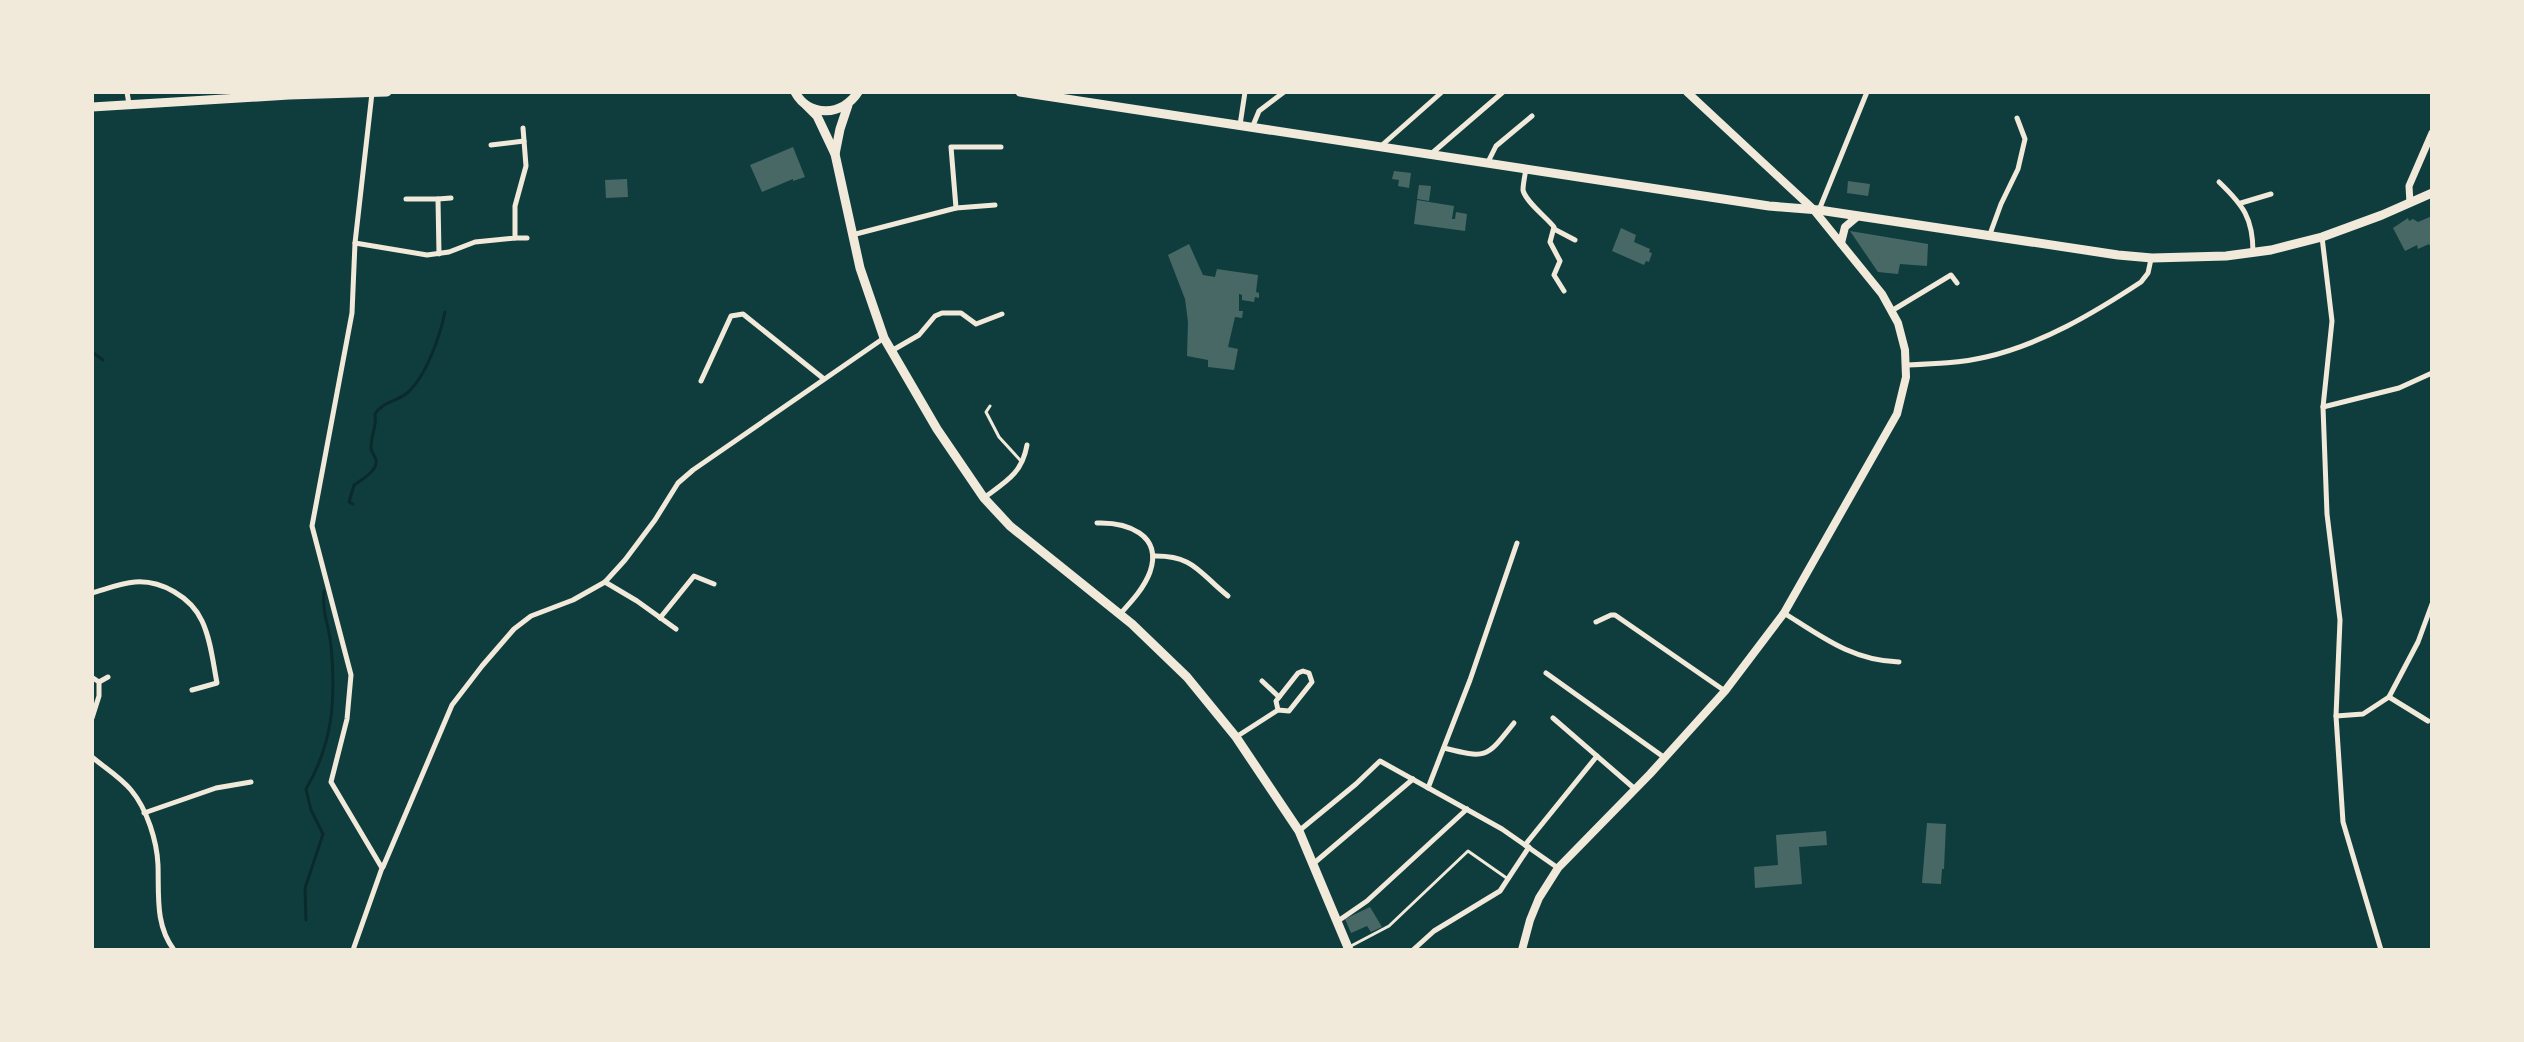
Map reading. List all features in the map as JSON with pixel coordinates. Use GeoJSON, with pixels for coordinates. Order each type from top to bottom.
{"type":"FeatureCollection","features":[{"type":"Feature","properties":{"kind":"main road"},"geometry":{"type":"LineString","coordinates":[[92,107],[289,93],[387,92]]}},
{"type":"Feature","properties":{"kind":"main road"},"geometry":{"type":"LineString","coordinates":[[1020,92],[1769,206],[2152,258],[2253,253],[2322,237],[2432,193]]}},
{"type":"Feature","properties":{"kind":"main road"},"geometry":{"type":"LineString","coordinates":[[1522,950],[1539,898],[1558,868],[1725,691],[1784,613],[1897,414],[1907,365],[1903,336],[1893,310],[1816,210],[1687,92]]}},
{"type":"Feature","properties":{"kind":"main road"},"geometry":{"type":"LineString","coordinates":[[794,94],[817,116],[835,154],[860,268],[884,338],[937,429],[984,498],[1010,526],[1120,614],[1187,677],[1236,737],[1299,831],[1348,949]]}},
{"type":"Feature","properties":{"kind":"main road"},"geometry":{"type":"LineString","coordinates":[[806,105],[827,111],[856,96]]}},
{"type":"Feature","properties":{"kind":"main road"},"geometry":{"type":"LineString","coordinates":[[835,154],[856,96]]}},
{"type":"Feature","properties":{"kind":"main road"},"geometry":{"type":"LineString","coordinates":[[1841,243],[1845,227],[1858,216]]}},
{"type":"Feature","properties":{"kind":"street"},"geometry":{"type":"LineString","coordinates":[[127,92],[129,105]]}},
{"type":"Feature","properties":{"kind":"street"},"geometry":{"type":"LineString","coordinates":[[372,92],[355,243],[352,313],[312,526],[351,675],[347,719],[331,782],[382,868]]}},
{"type":"Feature","properties":{"kind":"street"},"geometry":{"type":"LineString","coordinates":[[1240,126],[1245,92]]}},
{"type":"Feature","properties":{"kind":"street"},"geometry":{"type":"LineString","coordinates":[[1252,128],[1259,111],[1284,92]]}},
{"type":"Feature","properties":{"kind":"street"},"geometry":{"type":"LineString","coordinates":[[1381,146],[1442,92]]}},
{"type":"Feature","properties":{"kind":"street"},"geometry":{"type":"LineString","coordinates":[[1429,156],[1503,92]]}},
{"type":"Feature","properties":{"kind":"street"},"geometry":{"type":"LineString","coordinates":[[1816,210],[1867,92]]}},
{"type":"Feature","properties":{"kind":"street"},"geometry":{"type":"LineString","coordinates":[[1488,163],[1496,146],[1532,116]]}},
{"type":"Feature","properties":{"kind":"street"},"geometry":{"type":"LineString","coordinates":[[1990,234],[2018,169],[2025,139],[2017,118]]}},
{"type":"Feature","properties":{"kind":"street"},"geometry":{"type":"LineString","coordinates":[[515,238],[515,206],[526,166],[523,128]]}},
{"type":"Feature","properties":{"kind":"street"},"geometry":{"type":"LineString","coordinates":[[2410,203],[2409,186],[2432,133]]}},
{"type":"Feature","properties":{"kind":"street"},"geometry":{"type":"LineString","coordinates":[[491,145],[524,141]]}},
{"type":"Feature","properties":{"kind":"street"},"geometry":{"type":"LineString","coordinates":[[956,208],[951,147],[1001,147]]}},
{"type":"Feature","properties":{"kind":"street"},"geometry":{"type":"LineString","coordinates":[[1526,168],[1523,190],[1527,201],[1543,213],[1554,229],[1575,240]]}},
{"type":"Feature","properties":{"kind":"street"},"geometry":{"type":"LineString","coordinates":[[2219,182],[2241,203],[2253,230],[2253,253]]}},
{"type":"Feature","properties":{"kind":"street"},"geometry":{"type":"LineString","coordinates":[[2241,203],[2271,194]]}},
{"type":"Feature","properties":{"kind":"street"},"geometry":{"type":"LineString","coordinates":[[406,199],[451,198]]}},
{"type":"Feature","properties":{"kind":"street"},"geometry":{"type":"LineString","coordinates":[[438,199],[439,254]]}},
{"type":"Feature","properties":{"kind":"street"},"geometry":{"type":"LineString","coordinates":[[852,235],[956,208],[995,205]]}},
{"type":"Feature","properties":{"kind":"street"},"geometry":{"type":"LineString","coordinates":[[1554,229],[1550,242],[1560,261],[1554,275],[1564,291]]}},
{"type":"Feature","properties":{"kind":"street"},"geometry":{"type":"LineString","coordinates":[[2322,237],[2332,321],[2323,407],[2327,514],[2340,620],[2336,716],[2343,822],[2381,950]]}},
{"type":"Feature","properties":{"kind":"street"},"geometry":{"type":"LineString","coordinates":[[355,243],[427,255],[475,242],[527,238]]}},
{"type":"Feature","properties":{"kind":"street"},"geometry":{"type":"LineString","coordinates":[[1907,365],[1988,357],[2045,336],[2083,318],[2141,282],[2148,273],[2152,258]]}},
{"type":"Feature","properties":{"kind":"street"},"geometry":{"type":"LineString","coordinates":[[1893,310],[1951,275],[1957,283]]}},
{"type":"Feature","properties":{"kind":"street"},"geometry":{"type":"LineString","coordinates":[[892,351],[919,335],[935,316],[942,313],[959,312],[976,324],[1002,314]]}},
{"type":"Feature","properties":{"kind":"street"},"geometry":{"type":"LineString","coordinates":[[701,381],[731,316],[743,314],[824,379]]}},
{"type":"Feature","properties":{"kind":"street"},"geometry":{"type":"LineString","coordinates":[[353,950],[382,868],[452,705],[514,629],[531,616],[573,600],[605,582],[640,540],[678,483],[884,338]]}},
{"type":"Feature","properties":{"kind":"street"},"geometry":{"type":"LineString","coordinates":[[2323,407],[2399,388],[2432,373]]}},
{"type":"Feature","properties":{"kind":"street"},"geometry":{"type":"LineString","coordinates":[[984,498],[1019,470],[1027,445]]}},
{"type":"Feature","properties":{"kind":"street"},"geometry":{"type":"LineString","coordinates":[[1097,523],[1119,523],[1132,528],[1149,543],[1153,556],[1150,572],[1141,589],[1120,614]]}},
{"type":"Feature","properties":{"kind":"street"},"geometry":{"type":"LineString","coordinates":[[1428,788],[1470,680],[1517,543]]}},
{"type":"Feature","properties":{"kind":"street"},"geometry":{"type":"LineString","coordinates":[[1153,556],[1172,557],[1197,567],[1228,596]]}},
{"type":"Feature","properties":{"kind":"street"},"geometry":{"type":"LineString","coordinates":[[660,618],[694,576],[714,584]]}},
{"type":"Feature","properties":{"kind":"street"},"geometry":{"type":"LineString","coordinates":[[92,593],[131,582],[145,582],[158,584],[185,599],[201,618],[217,683],[192,690]]}},
{"type":"Feature","properties":{"kind":"street"},"geometry":{"type":"LineString","coordinates":[[605,582],[676,629]]}},
{"type":"Feature","properties":{"kind":"street"},"geometry":{"type":"LineString","coordinates":[[2336,716],[2363,714],[2389,697],[2418,642],[2432,604]]}},
{"type":"Feature","properties":{"kind":"street"},"geometry":{"type":"LineString","coordinates":[[1784,613],[1856,655],[1876,661],[1899,662]]}},
{"type":"Feature","properties":{"kind":"street"},"geometry":{"type":"LineString","coordinates":[[1596,622],[1615,615],[1725,691]]}},
{"type":"Feature","properties":{"kind":"street"},"geometry":{"type":"LineString","coordinates":[[1236,737],[1278,710],[1289,711],[1312,682],[1312,675],[1306,671],[1298,673],[1279,697],[1276,704],[1278,710]]}},
{"type":"Feature","properties":{"kind":"street"},"geometry":{"type":"LineString","coordinates":[[1546,673],[1665,758]]}},
{"type":"Feature","properties":{"kind":"street"},"geometry":{"type":"LineString","coordinates":[[99,682],[108,677]]}},
{"type":"Feature","properties":{"kind":"street"},"geometry":{"type":"LineString","coordinates":[[93,678],[99,682]]}},
{"type":"Feature","properties":{"kind":"street"},"geometry":{"type":"LineString","coordinates":[[1262,681],[1279,697]]}},
{"type":"Feature","properties":{"kind":"street"},"geometry":{"type":"LineString","coordinates":[[92,718],[99,696],[99,682]]}},
{"type":"Feature","properties":{"kind":"street"},"geometry":{"type":"LineString","coordinates":[[2389,697],[2428,721]]}},
{"type":"Feature","properties":{"kind":"street"},"geometry":{"type":"LineString","coordinates":[[1553,718],[1635,789]]}},
{"type":"Feature","properties":{"kind":"street"},"geometry":{"type":"LineString","coordinates":[[1444,748],[1477,756],[1493,749],[1514,723]]}},
{"type":"Feature","properties":{"kind":"street"},"geometry":{"type":"LineString","coordinates":[[1413,950],[1434,931],[1500,891],[1527,846],[1597,756]]}},
{"type":"Feature","properties":{"kind":"street"},"geometry":{"type":"LineString","coordinates":[[92,757],[133,791],[144,813],[155,844],[162,928],[174,950]]}},
{"type":"Feature","properties":{"kind":"street"},"geometry":{"type":"LineString","coordinates":[[1299,831],[1380,761],[1467,809],[1558,868]]}},
{"type":"Feature","properties":{"kind":"street"},"geometry":{"type":"LineString","coordinates":[[1313,864],[1413,779]]}},
{"type":"Feature","properties":{"kind":"street"},"geometry":{"type":"LineString","coordinates":[[144,813],[216,788],[251,782]]}},
{"type":"Feature","properties":{"kind":"street"},"geometry":{"type":"LineString","coordinates":[[1337,921],[1367,901],[1467,809]]}},
{"type":"Feature","properties":{"kind":"lane"},"geometry":{"type":"LineString","coordinates":[[990,406],[986,412],[991,424],[1023,463]]}},
{"type":"Feature","properties":{"kind":"lane"},"geometry":{"type":"LineString","coordinates":[[1348,949],[1389,926],[1468,851],[1508,879]]}},
{"type":"Feature","properties":{"kind":"building"},"geometry":{"type":"Polygon","coordinates":[[[793,147],[805,177],[762,192],[750,165],[793,147]]]}},
{"type":"Feature","properties":{"kind":"building"},"geometry":{"type":"Polygon","coordinates":[[[1394,171],[1411,173],[1409,188],[1398,186],[1399,180],[1392,179],[1394,171]]]}},
{"type":"Feature","properties":{"kind":"building"},"geometry":{"type":"Polygon","coordinates":[[[627,179],[628,197],[606,198],[605,180],[627,179]]]}},
{"type":"Feature","properties":{"kind":"building"},"geometry":{"type":"Polygon","coordinates":[[[1848,181],[1870,184],[1868,196],[1847,193],[1848,181]]]}},
{"type":"Feature","properties":{"kind":"building"},"geometry":{"type":"Polygon","coordinates":[[[1419,185],[1431,186],[1429,201],[1417,199],[1419,185]]]}},
{"type":"Feature","properties":{"kind":"building"},"geometry":{"type":"Polygon","coordinates":[[[1417,200],[1454,206],[1452,219],[1455,219],[1456,212],[1467,214],[1465,231],[1414,224],[1417,200]]]}},
{"type":"Feature","properties":{"kind":"building"},"geometry":{"type":"Polygon","coordinates":[[[2432,216],[2432,251],[2429,244],[2405,251],[2393,228],[2408,218],[2409,221],[2413,219],[2418,222],[2432,216]]]}},
{"type":"Feature","properties":{"kind":"building"},"geometry":{"type":"Polygon","coordinates":[[[1621,228],[1636,235],[1634,242],[1650,249],[1649,262],[1646,261],[1644,265],[1612,251],[1621,228]]]}},
{"type":"Feature","properties":{"kind":"building"},"geometry":{"type":"Polygon","coordinates":[[[1850,231],[1928,244],[1927,266],[1900,264],[1898,274],[1878,272],[1850,231]]]}},
{"type":"Feature","properties":{"kind":"building"},"geometry":{"type":"Polygon","coordinates":[[[1189,244],[1203,275],[1215,277],[1217,269],[1258,275],[1256,292],[1259,298],[1255,297],[1254,302],[1242,300],[1239,294],[1242,318],[1235,317],[1228,347],[1238,349],[1234,370],[1208,367],[1208,360],[1187,356],[1185,299],[1168,255],[1189,244]]]}},
{"type":"Feature","properties":{"kind":"building"},"geometry":{"type":"Polygon","coordinates":[[[1927,823],[1946,824],[1941,884],[1922,883],[1927,823]]]}},
{"type":"Feature","properties":{"kind":"building"},"geometry":{"type":"Polygon","coordinates":[[[1826,831],[1827,845],[1799,847],[1802,884],[1755,888],[1754,867],[1778,865],[1776,835],[1826,831]]]}},
{"type":"Feature","properties":{"kind":"building"},"geometry":{"type":"Polygon","coordinates":[[[1370,907],[1382,927],[1371,932],[1367,926],[1351,933],[1345,919],[1370,907]]]}},
{"type":"Feature","properties":{"kind":"waterway"},"geometry":{"type":"LineString","coordinates":[[353,504],[349,502],[354,485],[368,475],[376,464],[371,448],[375,414],[414,386],[436,344],[445,312]]}},
{"type":"Feature","properties":{"kind":"waterway"},"geometry":{"type":"LineString","coordinates":[[92,352],[103,360]]}},
{"type":"Feature","properties":{"kind":"waterway"},"geometry":{"type":"LineString","coordinates":[[306,920],[305,888],[323,834],[311,810],[306,789],[327,738],[333,684],[324,591]]}}]}
